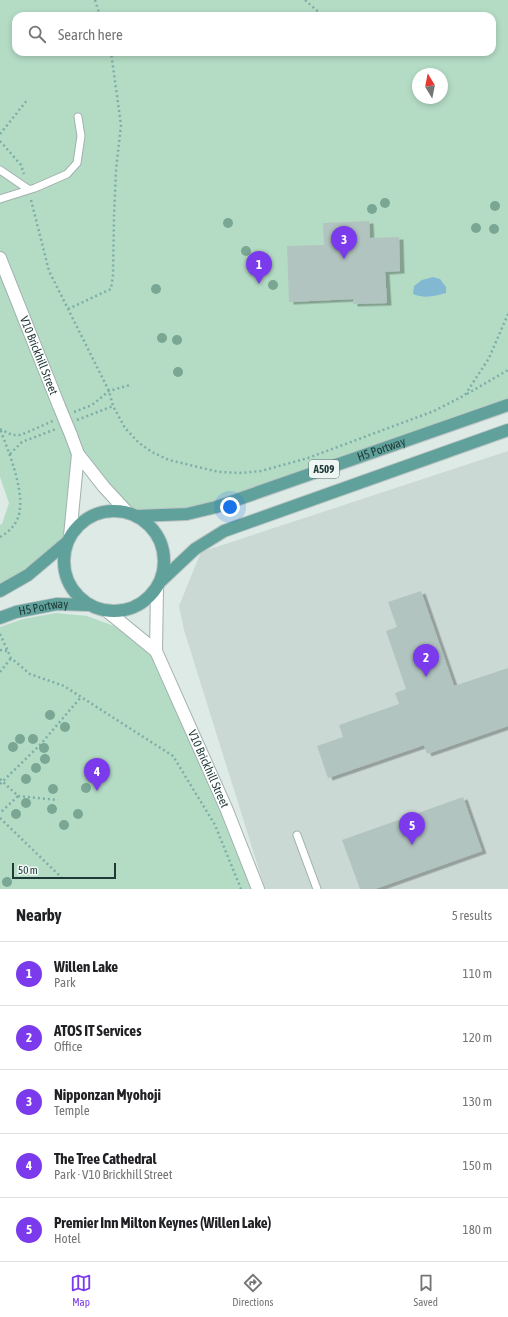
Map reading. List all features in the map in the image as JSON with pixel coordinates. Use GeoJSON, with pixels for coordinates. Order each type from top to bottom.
{"type":"FeatureCollection","features":[{"type":"Feature","properties":{"kind":"main road","name":"H5 Portway"},"geometry":{"type":"LineString","coordinates":[[133,515],[187,514],[216,507],[508,405]]}},
{"type":"Feature","properties":{"kind":"main road","name":"H5 Portway"},"geometry":{"type":"LineString","coordinates":[[159,585],[195,549],[224,531],[508,430]]}},
{"type":"Feature","properties":{"kind":"main road","name":"A509"},"geometry":{"type":"LineString","coordinates":[[0,591],[28,575],[69,539],[81,523],[96,514],[112,511],[133,515]]}},
{"type":"Feature","properties":{"kind":"main road"},"geometry":{"type":"LineString","coordinates":[[133,515],[149,525],[159,537],[164,551],[164,566],[159,585]]}},
{"type":"Feature","properties":{"kind":"main road","name":"A509"},"geometry":{"type":"LineString","coordinates":[[69,539],[64,556],[64,570],[69,584],[77,596],[88,604],[107,611],[122,611],[136,607],[148,599],[159,585]]}},
{"type":"Feature","properties":{"kind":"main road","name":"H5 Portway"},"geometry":{"type":"LineString","coordinates":[[0,618],[16,612],[57,604],[88,604]]}},
{"type":"Feature","properties":{"kind":"street","name":"V10 Brickhill Street"},"geometry":{"type":"LineString","coordinates":[[0,258],[78,454],[104,487],[133,515]]}},
{"type":"Feature","properties":{"kind":"street","name":"V10 Brickhill Street"},"geometry":{"type":"LineString","coordinates":[[69,539],[78,454]]}},
{"type":"Feature","properties":{"kind":"street","name":"V10 Brickhill Street"},"geometry":{"type":"LineString","coordinates":[[159,585],[156,650],[226,808],[258,889]]}},
{"type":"Feature","properties":{"kind":"street","name":"V10 Brickhill Street"},"geometry":{"type":"LineString","coordinates":[[107,611],[156,650]]}},
{"type":"Feature","properties":{"kind":"lane"},"geometry":{"type":"LineString","coordinates":[[0,199],[67,174],[77,163],[81,136],[78,117]]}},
{"type":"Feature","properties":{"kind":"lane"},"geometry":{"type":"LineString","coordinates":[[0,170],[28,189]]}},
{"type":"Feature","properties":{"kind":"lane"},"geometry":{"type":"LineString","coordinates":[[297,835],[317,889]]}},
{"type":"Feature","properties":{"kind":"path"},"geometry":{"type":"LineString","coordinates":[[95,0],[99,12]]}},
{"type":"Feature","properties":{"kind":"path"},"geometry":{"type":"LineString","coordinates":[[305,0],[318,12]]}},
{"type":"Feature","properties":{"kind":"path"},"geometry":{"type":"LineString","coordinates":[[68,309],[111,289],[113,276],[116,170],[121,125],[111,56]]}},
{"type":"Feature","properties":{"kind":"path"},"geometry":{"type":"LineString","coordinates":[[0,134],[28,99]]}},
{"type":"Feature","properties":{"kind":"path"},"geometry":{"type":"LineString","coordinates":[[0,141],[21,165],[49,271],[109,391],[113,406],[125,428],[139,443],[152,452],[169,460],[219,472],[240,473],[261,471],[308,458],[434,411],[508,370]]}},
{"type":"Feature","properties":{"kind":"path"},"geometry":{"type":"LineString","coordinates":[[465,395],[489,358],[508,314]]}},
{"type":"Feature","properties":{"kind":"path"},"geometry":{"type":"LineString","coordinates":[[0,428],[16,475],[20,494],[20,509],[17,519],[9,532],[0,537]]}},
{"type":"Feature","properties":{"kind":"path"},"geometry":{"type":"LineString","coordinates":[[0,634],[10,658],[30,674],[64,686],[173,756],[215,825],[241,889]]}},
{"type":"Feature","properties":{"kind":"path"},"geometry":{"type":"LineString","coordinates":[[0,650],[7,651]]}},
{"type":"Feature","properties":{"kind":"path"},"geometry":{"type":"LineString","coordinates":[[0,672],[10,658]]}},
{"type":"Feature","properties":{"kind":"path"},"geometry":{"type":"LineString","coordinates":[[58,800],[18,796],[1,781],[40,745],[81,697]]}},
{"type":"Feature","properties":{"kind":"path"},"geometry":{"type":"LineString","coordinates":[[0,813],[18,796]]}},
{"type":"Feature","properties":{"kind":"path"},"geometry":{"type":"LineString","coordinates":[[0,818],[64,880]]}},
{"type":"Feature","properties":{"kind":"shaded area"},"geometry":{"type":"Polygon","coordinates":[[[508,451],[508,889],[265,889],[184,630],[179,606],[201,552],[508,451]]]}},
{"type":"Feature","properties":{"kind":"green space"},"geometry":{"type":"Polygon","coordinates":[[[0,0],[508,0],[508,405],[216,507],[137,516],[78,455],[70,536],[0,591],[0,525],[2,524],[9,503],[0,477],[0,0]]]}},
{"type":"Feature","properties":{"kind":"green space"},"geometry":{"type":"Polygon","coordinates":[[[56,613],[87,616],[114,626],[134,639],[153,658],[258,889],[0,889],[0,627],[23,619],[56,613]]]}},
{"type":"Feature","properties":{"kind":"water"},"geometry":{"type":"Polygon","coordinates":[[[433,277],[440,279],[446,287],[446,293],[426,297],[413,294],[414,286],[422,280],[433,277]]]}},
{"type":"Feature","properties":{"kind":"building"},"geometry":{"type":"Polygon","coordinates":[[[369,221],[370,238],[399,237],[400,271],[385,272],[387,303],[353,304],[353,299],[289,302],[287,246],[324,245],[323,223],[369,221]]]}},
{"type":"Feature","properties":{"kind":"building"},"geometry":{"type":"Polygon","coordinates":[[[421,591],[454,686],[508,668],[508,726],[427,754],[424,745],[328,778],[317,746],[343,737],[339,725],[399,704],[395,693],[406,689],[386,631],[397,627],[388,602],[421,591]]]}},
{"type":"Feature","properties":{"kind":"building"},"geometry":{"type":"Polygon","coordinates":[[[463,797],[482,851],[375,889],[360,889],[342,840],[463,797]]]}},
{"type":"Feature","properties":{"kind":"place","name":"Nipponzan Myohoji"},"geometry":{"type":"Point","coordinates":[344,259]}},
{"type":"Feature","properties":{"kind":"place","name":"Willen Lake"},"geometry":{"type":"Point","coordinates":[259,284]}},
{"type":"Feature","properties":{"kind":"place","name":"ATOS IT Services"},"geometry":{"type":"Point","coordinates":[426,677]}},
{"type":"Feature","properties":{"kind":"place","name":"The Tree Cathedral"},"geometry":{"type":"Point","coordinates":[97,791]}},
{"type":"Feature","properties":{"kind":"place","name":"Premier Inn Milton Keynes (Willen Lake)"},"geometry":{"type":"Point","coordinates":[412,845]}}]}
